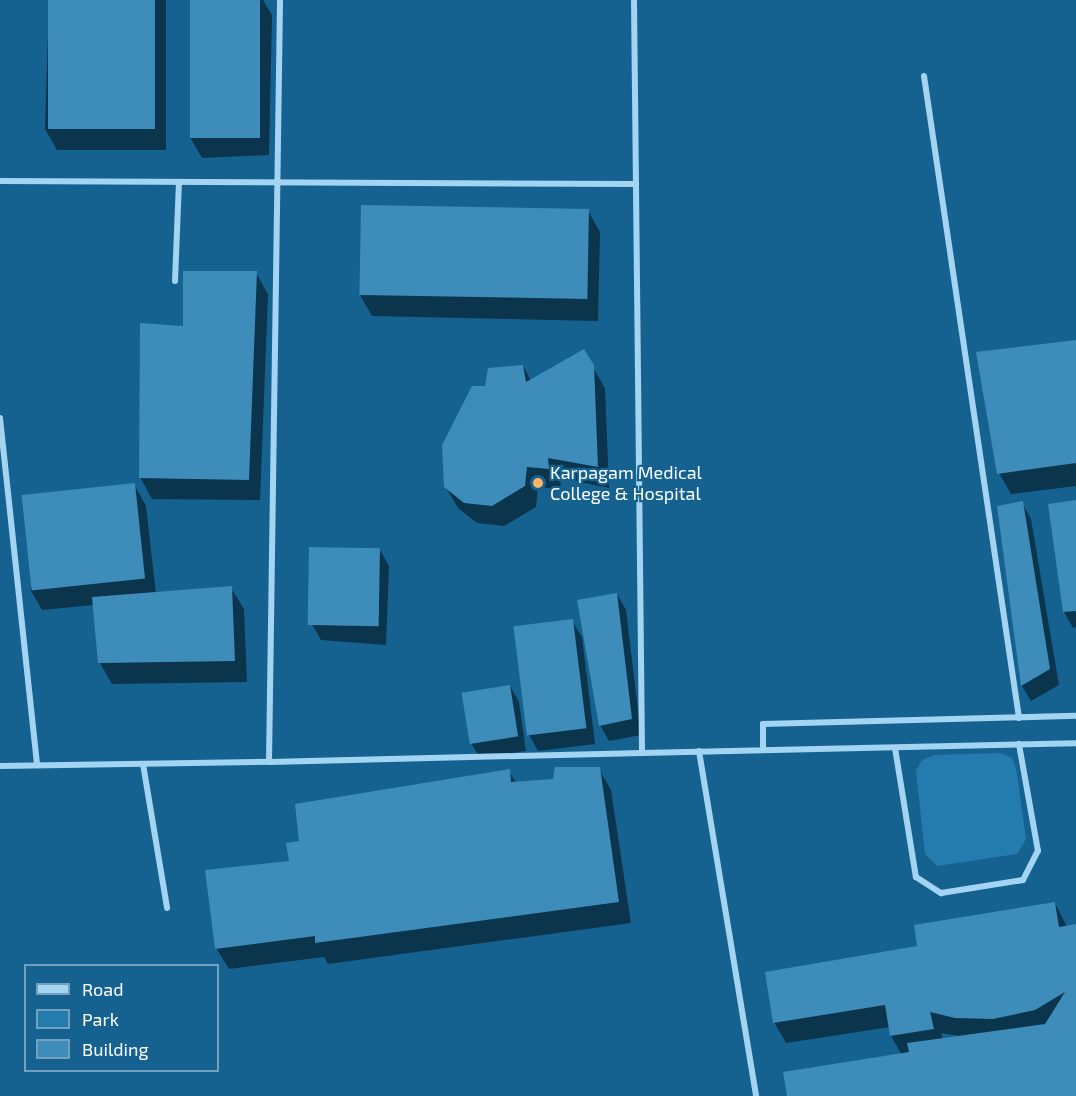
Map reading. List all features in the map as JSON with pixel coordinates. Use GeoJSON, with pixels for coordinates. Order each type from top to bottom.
{"type":"FeatureCollection","features":[{"type":"Feature","properties":{"kind":"street"},"geometry":{"type":"LineString","coordinates":[[269,762],[275,182],[280,0]]}},
{"type":"Feature","properties":{"kind":"street"},"geometry":{"type":"LineString","coordinates":[[634,0],[642,753]]}},
{"type":"Feature","properties":{"kind":"street"},"geometry":{"type":"LineString","coordinates":[[924,76],[1019,718]]}},
{"type":"Feature","properties":{"kind":"street"},"geometry":{"type":"LineString","coordinates":[[0,181],[636,183]]}},
{"type":"Feature","properties":{"kind":"street"},"geometry":{"type":"LineString","coordinates":[[176,282],[179,182]]}},
{"type":"Feature","properties":{"kind":"street"},"geometry":{"type":"LineString","coordinates":[[0,418],[37,765]]}},
{"type":"Feature","properties":{"kind":"street"},"geometry":{"type":"LineString","coordinates":[[764,750],[763,724],[1076,716]]}},
{"type":"Feature","properties":{"kind":"street"},"geometry":{"type":"LineString","coordinates":[[0,766],[1076,743]]}},
{"type":"Feature","properties":{"kind":"street"},"geometry":{"type":"LineString","coordinates":[[895,748],[916,877],[941,893],[1023,880],[1038,851],[1019,744]]}},
{"type":"Feature","properties":{"kind":"street"},"geometry":{"type":"LineString","coordinates":[[699,751],[756,1096]]}},
{"type":"Feature","properties":{"kind":"street"},"geometry":{"type":"LineString","coordinates":[[143,764],[167,908]]}},
{"type":"Feature","properties":{"kind":"green space"},"geometry":{"type":"Polygon","coordinates":[[[1001,753],[1012,758],[1016,768],[1026,839],[1017,854],[937,866],[925,854],[916,771],[922,760],[935,755],[1001,753]]]}},
{"type":"Feature","properties":{"kind":"building"},"geometry":{"type":"Polygon","coordinates":[[[48,0],[155,0],[155,129],[48,129],[48,0]]]}},
{"type":"Feature","properties":{"kind":"building"},"geometry":{"type":"Polygon","coordinates":[[[190,0],[260,0],[260,138],[190,138],[190,0]]]}},
{"type":"Feature","properties":{"kind":"building"},"geometry":{"type":"Polygon","coordinates":[[[361,205],[589,209],[587,299],[359,295],[361,205]]]}},
{"type":"Feature","properties":{"kind":"building"},"geometry":{"type":"Polygon","coordinates":[[[183,271],[257,271],[249,480],[139,478],[140,323],[183,326],[183,271]]]}},
{"type":"Feature","properties":{"kind":"building"},"geometry":{"type":"Polygon","coordinates":[[[1076,340],[1076,463],[997,474],[976,352],[1076,340]]]}},
{"type":"Feature","properties":{"kind":"building"},"geometry":{"type":"Polygon","coordinates":[[[584,349],[594,365],[598,467],[548,458],[549,469],[527,467],[525,486],[492,506],[464,503],[444,487],[442,445],[472,386],[485,386],[488,368],[523,365],[526,382],[584,349]]]}},
{"type":"Feature","properties":{"kind":"building"},"geometry":{"type":"Polygon","coordinates":[[[135,483],[145,578],[32,590],[22,495],[135,483]]]}},
{"type":"Feature","properties":{"kind":"building"},"geometry":{"type":"Polygon","coordinates":[[[1076,500],[1076,611],[1063,612],[1048,504],[1076,500]]]}},
{"type":"Feature","properties":{"kind":"building"},"geometry":{"type":"Polygon","coordinates":[[[1023,501],[1050,669],[1021,686],[997,506],[1023,501]]]}},
{"type":"Feature","properties":{"kind":"building"},"geometry":{"type":"Polygon","coordinates":[[[309,547],[380,548],[379,626],[308,625],[309,547]]]}},
{"type":"Feature","properties":{"kind":"building"},"geometry":{"type":"Polygon","coordinates":[[[232,586],[235,661],[98,663],[92,597],[232,586]]]}},
{"type":"Feature","properties":{"kind":"building"},"geometry":{"type":"Polygon","coordinates":[[[617,593],[632,719],[599,726],[577,600],[617,593]]]}},
{"type":"Feature","properties":{"kind":"building"},"geometry":{"type":"Polygon","coordinates":[[[573,619],[586,728],[527,735],[513,626],[573,619]]]}},
{"type":"Feature","properties":{"kind":"building"},"geometry":{"type":"Polygon","coordinates":[[[510,685],[518,736],[470,744],[462,693],[510,685]]]}},
{"type":"Feature","properties":{"kind":"building"},"geometry":{"type":"Polygon","coordinates":[[[555,767],[600,767],[619,902],[315,943],[315,936],[215,949],[205,870],[289,861],[286,843],[299,841],[295,804],[510,769],[511,782],[553,779],[555,767]]]}},
{"type":"Feature","properties":{"kind":"building"},"geometry":{"type":"Polygon","coordinates":[[[1055,902],[1059,927],[1076,924],[1076,1096],[787,1096],[783,1072],[909,1052],[907,1043],[1045,1024],[1065,992],[1035,1010],[993,1019],[955,1018],[930,1012],[934,1029],[890,1036],[885,1005],[773,1023],[765,972],[917,946],[914,925],[1055,902]]]}},
{"type":"Feature","properties":{"kind":"place","name":"Karpagam Medical College & Hospital"},"geometry":{"type":"Point","coordinates":[538,483]}}]}
